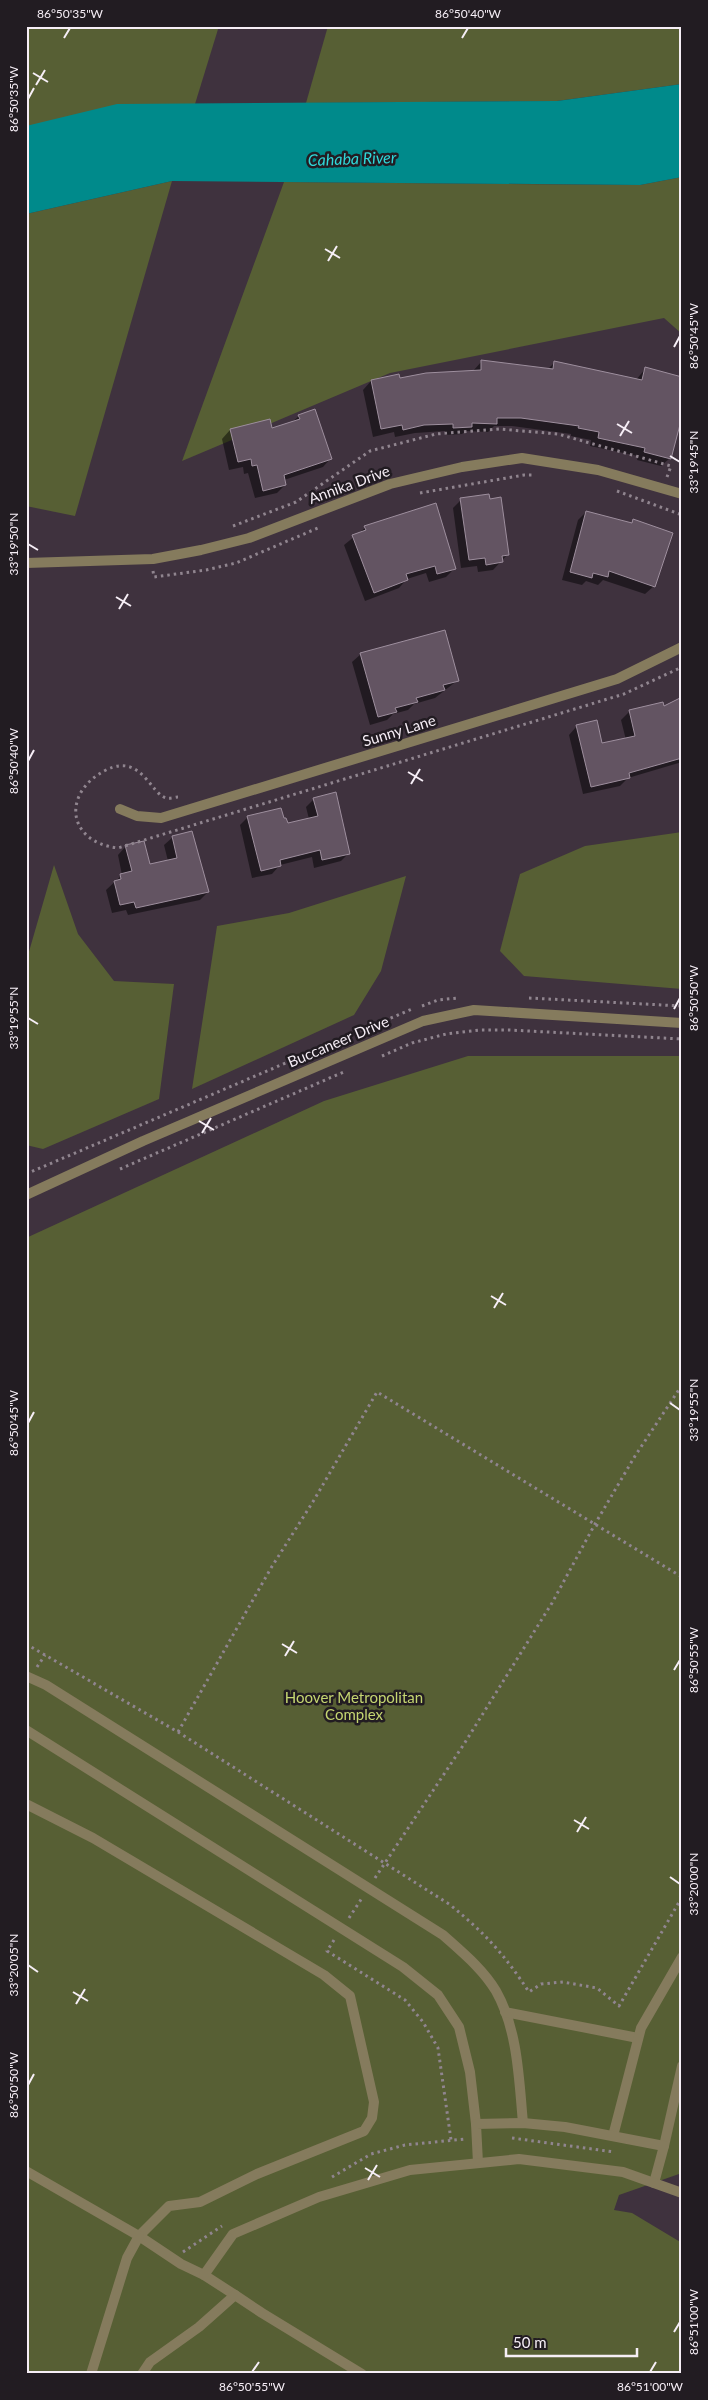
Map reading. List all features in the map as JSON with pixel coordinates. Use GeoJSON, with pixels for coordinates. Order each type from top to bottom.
{"type":"FeatureCollection","features":[{"type":"Feature","properties":{"kind":"street","name":"Annika Drive"},"geometry":{"type":"LineString","coordinates":[[26,563],[153,559],[201,550],[249,538],[390,484],[462,467],[522,458],[598,470],[682,494]]}},
{"type":"Feature","properties":{"kind":"street","name":"Sunny Lane"},"geometry":{"type":"LineString","coordinates":[[120,809],[137,816],[161,818],[617,679],[682,647]]}},
{"type":"Feature","properties":{"kind":"street","name":"Buccaneer Drive"},"geometry":{"type":"LineString","coordinates":[[26,1195],[142,1141],[423,1021],[474,1010],[682,1023]]}},
{"type":"Feature","properties":{"kind":"street"},"geometry":{"type":"LineString","coordinates":[[26,1676],[46,1685],[369,1887],[444,1935],[473,1961],[496,1991],[510,2022],[518,2071],[523,2123]]}},
{"type":"Feature","properties":{"kind":"street"},"geometry":{"type":"LineString","coordinates":[[26,1730],[403,1967],[438,1995],[459,2027],[470,2072],[478,2163]]}},
{"type":"Feature","properties":{"kind":"street"},"geometry":{"type":"LineString","coordinates":[[26,1804],[93,1838],[316,1970],[350,1996],[374,2102],[372,2118],[364,2131],[257,2174],[200,2202],[169,2206],[140,2236],[127,2258],[90,2374]]}},
{"type":"Feature","properties":{"kind":"street"},"geometry":{"type":"LineString","coordinates":[[613,2136],[640,2028],[682,1957]]}},
{"type":"Feature","properties":{"kind":"street"},"geometry":{"type":"LineString","coordinates":[[505,2012],[638,2038]]}},
{"type":"Feature","properties":{"kind":"street"},"geometry":{"type":"LineString","coordinates":[[654,2183],[682,2066]]}},
{"type":"Feature","properties":{"kind":"street"},"geometry":{"type":"LineString","coordinates":[[476,2124],[523,2123],[565,2127],[664,2146]]}},
{"type":"Feature","properties":{"kind":"street"},"geometry":{"type":"LineString","coordinates":[[204,2275],[233,2234],[319,2197],[410,2170],[519,2159],[623,2172],[682,2193]]}},
{"type":"Feature","properties":{"kind":"street"},"geometry":{"type":"LineString","coordinates":[[26,2171],[140,2236],[181,2264],[204,2275],[235,2294],[262,2314],[362,2374]]}},
{"type":"Feature","properties":{"kind":"street"},"geometry":{"type":"LineString","coordinates":[[142,2374],[150,2362],[199,2327],[235,2294]]}},
{"type":"Feature","properties":{"kind":"path"},"geometry":{"type":"LineString","coordinates":[[378,1057],[412,1043],[446,1034],[480,1030],[682,1039]]}},
{"type":"Feature","properties":{"kind":"path"},"geometry":{"type":"LineString","coordinates":[[119,1169],[351,1069]]}},
{"type":"Feature","properties":{"kind":"path"},"geometry":{"type":"LineString","coordinates":[[451,2140],[438,2048],[424,2022],[405,2000],[327,1952],[464,1744],[552,1603],[635,1456],[682,1385]]}},
{"type":"Feature","properties":{"kind":"path"},"geometry":{"type":"LineString","coordinates":[[178,1732],[272,1568],[377,1392],[682,1577]]}},
{"type":"Feature","properties":{"kind":"path"},"geometry":{"type":"LineString","coordinates":[[26,1644],[178,1732],[449,1904],[475,1925],[505,1956],[529,1992],[541,1984],[564,1982],[597,1988],[620,2006],[682,1898]]}},
{"type":"Feature","properties":{"kind":"path"},"geometry":{"type":"LineString","coordinates":[[31,1666],[36,1667],[44,1655]]}},
{"type":"Feature","properties":{"kind":"green space"},"geometry":{"type":"Polygon","coordinates":[[[26,26],[219,26],[195,104],[26,132],[26,26]]]}},
{"type":"Feature","properties":{"kind":"green space"},"geometry":{"type":"Polygon","coordinates":[[[328,26],[682,26],[682,84],[557,101],[306,103],[328,26]]]}},
{"type":"Feature","properties":{"kind":"green space"},"geometry":{"type":"Polygon","coordinates":[[[682,177],[682,334],[664,318],[390,373],[182,461],[284,182],[640,185],[682,177]]]}},
{"type":"Feature","properties":{"kind":"green space"},"geometry":{"type":"Polygon","coordinates":[[[172,181],[75,516],[26,506],[26,214],[172,181]]]}},
{"type":"Feature","properties":{"kind":"green space"},"geometry":{"type":"Polygon","coordinates":[[[682,832],[682,989],[524,976],[500,951],[520,874],[585,846],[682,832]]]}},
{"type":"Feature","properties":{"kind":"green space"},"geometry":{"type":"Polygon","coordinates":[[[54,865],[78,934],[114,981],[174,984],[159,1099],[43,1149],[26,1145],[26,962],[54,865]]]}},
{"type":"Feature","properties":{"kind":"green space"},"geometry":{"type":"Polygon","coordinates":[[[406,876],[381,971],[354,1015],[192,1089],[217,926],[289,913],[406,876]]]}},
{"type":"Feature","properties":{"kind":"green space","name":"Hoover Metropolitan Complex"},"geometry":{"type":"Polygon","coordinates":[[[468,1056],[682,1056],[682,2176],[679,2174],[619,2195],[614,2210],[632,2213],[682,2243],[682,2374],[26,2374],[26,1238],[324,1101],[468,1056]]]}},
{"type":"Feature","properties":{"kind":"water","name":"Cahaba River"},"geometry":{"type":"Polygon","coordinates":[[[682,84],[682,177],[640,185],[172,181],[26,214],[26,126],[117,104],[557,101],[682,84]]]}},
{"type":"Feature","properties":{"kind":"building"},"geometry":{"type":"Polygon","coordinates":[[[481,360],[553,369],[554,361],[642,380],[645,367],[682,377],[682,417],[671,459],[644,452],[645,448],[598,438],[599,432],[578,428],[579,426],[521,418],[497,418],[497,424],[472,423],[472,427],[453,428],[453,424],[424,425],[403,430],[402,425],[381,429],[371,380],[399,374],[400,378],[426,373],[481,370],[481,360]]]}},
{"type":"Feature","properties":{"kind":"building"},"geometry":{"type":"Polygon","coordinates":[[[315,409],[332,459],[284,475],[286,485],[263,491],[257,465],[252,466],[251,459],[238,462],[230,429],[270,419],[272,428],[300,419],[298,415],[315,409]]]}},
{"type":"Feature","properties":{"kind":"building"},"geometry":{"type":"Polygon","coordinates":[[[489,494],[490,499],[501,497],[509,555],[502,556],[503,562],[486,565],[485,558],[469,560],[460,498],[489,494]]]}},
{"type":"Feature","properties":{"kind":"building"},"geometry":{"type":"Polygon","coordinates":[[[436,503],[456,569],[437,574],[435,566],[406,574],[408,580],[374,593],[352,535],[366,530],[364,526],[436,503]]]}},
{"type":"Feature","properties":{"kind":"building"},"geometry":{"type":"Polygon","coordinates":[[[586,511],[632,523],[633,519],[673,533],[655,587],[609,571],[608,577],[593,573],[592,578],[570,572],[586,511]]]}},
{"type":"Feature","properties":{"kind":"building"},"geometry":{"type":"Polygon","coordinates":[[[445,630],[459,681],[443,685],[445,690],[416,698],[418,702],[395,708],[397,712],[378,717],[360,653],[445,630]]]}},
{"type":"Feature","properties":{"kind":"building"},"geometry":{"type":"Polygon","coordinates":[[[682,697],[682,758],[629,773],[630,778],[591,787],[576,725],[597,720],[602,743],[635,736],[629,710],[663,702],[664,706],[682,697]]]}},
{"type":"Feature","properties":{"kind":"building"},"geometry":{"type":"Polygon","coordinates":[[[336,792],[350,854],[322,860],[320,850],[280,860],[281,866],[261,871],[247,816],[281,808],[284,818],[286,818],[288,823],[318,816],[313,798],[336,792]]]}},
{"type":"Feature","properties":{"kind":"building"},"geometry":{"type":"Polygon","coordinates":[[[192,831],[209,892],[136,908],[134,902],[120,905],[114,881],[121,879],[120,874],[132,871],[125,845],[144,841],[150,864],[177,858],[172,836],[192,831]]]}}]}
